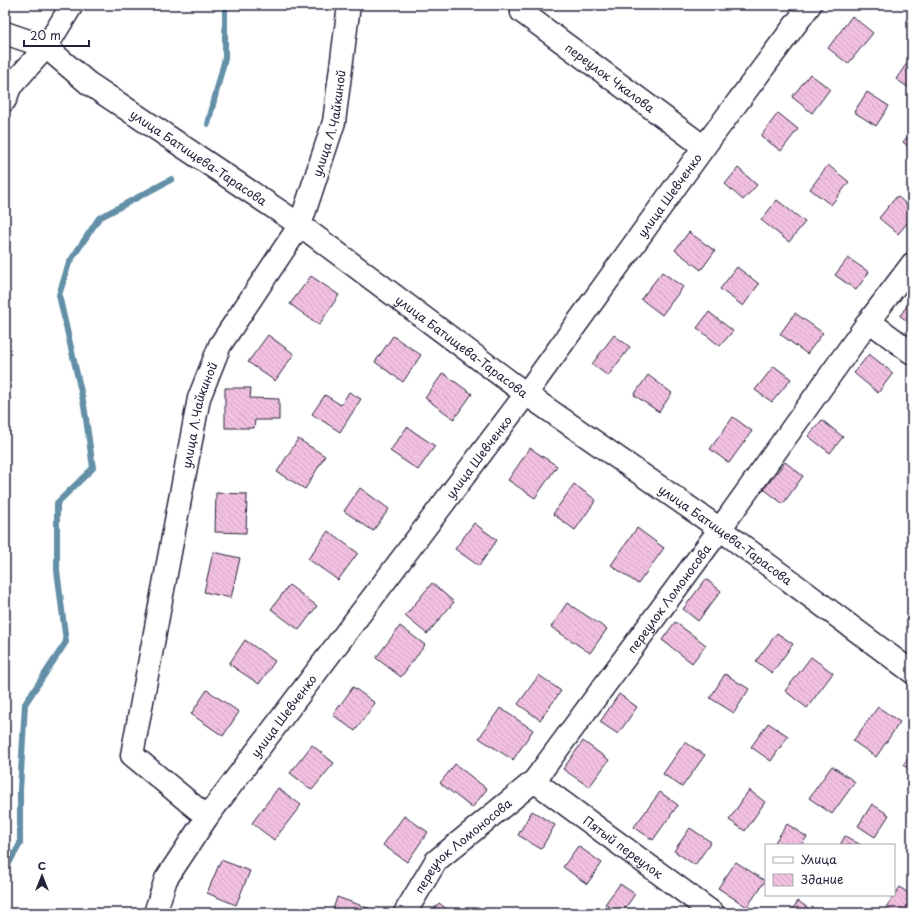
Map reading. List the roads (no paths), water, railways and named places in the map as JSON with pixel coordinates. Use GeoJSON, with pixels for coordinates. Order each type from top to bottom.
{"type":"FeatureCollection","features":[{"type":"Feature","properties":{"kind":"street"},"geometry":{"type":"LineString","coordinates":[[5,100],[10,87],[46,47],[72,5]]}},
{"type":"Feature","properties":{"kind":"street","name":"улица Л.Чайкиной"},"geometry":{"type":"LineString","coordinates":[[207,817],[132,755],[199,398],[220,345],[300,225],[334,122],[349,5]]}},
{"type":"Feature","properties":{"kind":"street","name":"переулок Чкалова"},"geometry":{"type":"LineString","coordinates":[[524,5],[522,12],[704,147]]}},
{"type":"Feature","properties":{"kind":"street","name":"улица Шевченко"},"geometry":{"type":"LineString","coordinates":[[155,913],[166,879],[207,817],[526,394],[704,147],[810,5]]}},
{"type":"Feature","properties":{"kind":"street","name":"улица Батищева-Тарасова"},"geometry":{"type":"LineString","coordinates":[[5,33],[46,47],[88,83],[300,225],[526,394],[720,529],[912,672]]}},
{"type":"Feature","properties":{"kind":"street","name":"переулок Ломоносова"},"geometry":{"type":"LineString","coordinates":[[406,913],[436,861],[534,781],[720,529],[869,321],[912,264]]}},
{"type":"Feature","properties":{"kind":"street"},"geometry":{"type":"LineString","coordinates":[[869,321],[912,353]]}},
{"type":"Feature","properties":{"kind":"street","name":"Пятый переулок"},"geometry":{"type":"LineString","coordinates":[[534,781],[713,913]]}},
{"type":"Feature","properties":{"kind":"waterway"},"geometry":{"type":"LineString","coordinates":[[208,124],[225,58],[225,5]]}},
{"type":"Feature","properties":{"kind":"waterway"},"geometry":{"type":"LineString","coordinates":[[5,870],[20,844],[20,790],[25,704],[66,642],[57,570],[57,503],[93,468],[84,405],[59,295],[69,263],[99,218],[172,179]]}}]}
